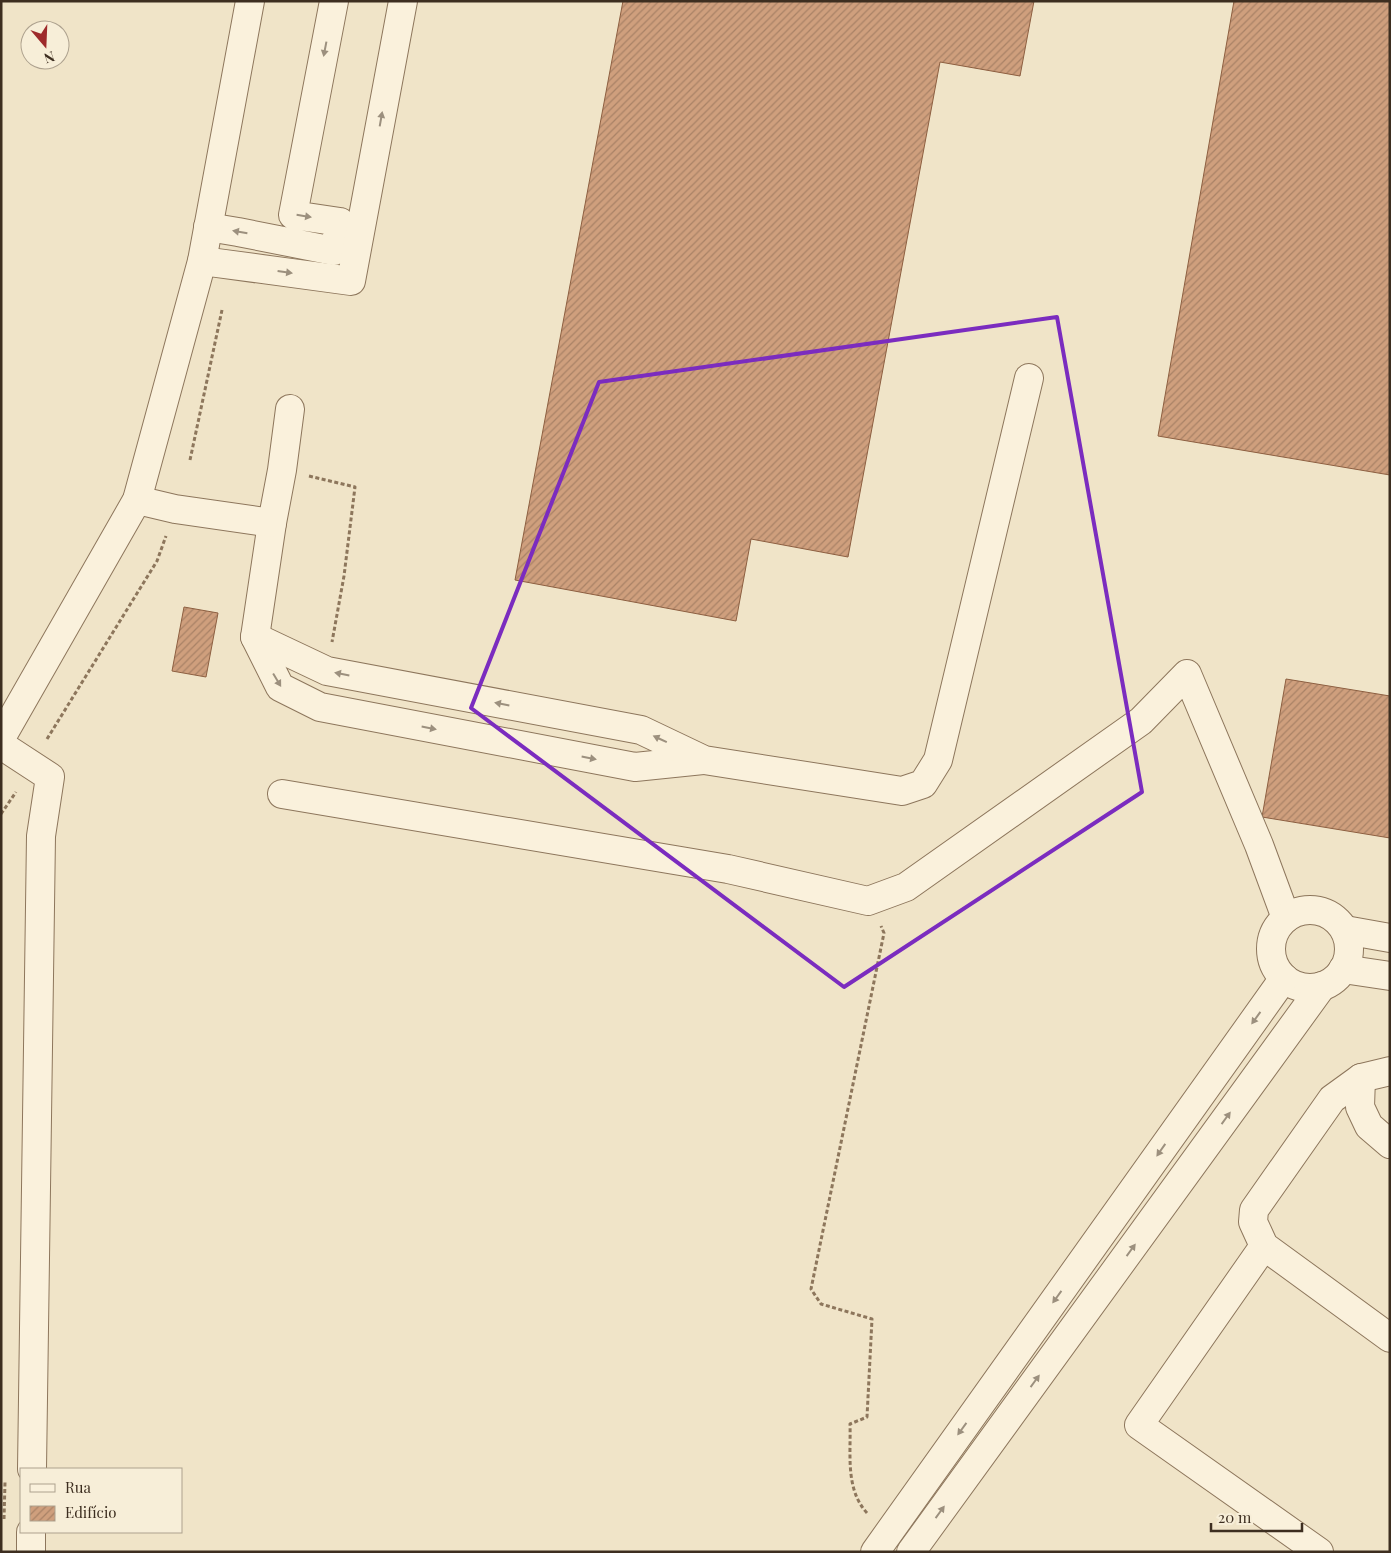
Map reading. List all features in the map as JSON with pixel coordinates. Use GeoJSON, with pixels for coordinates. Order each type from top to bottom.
{"type":"FeatureCollection","features":[{"type":"Feature","properties":{"kind":"street"},"geometry":{"type":"LineString","coordinates":[[1,738],[137,500],[202,261],[250,1]]}},
{"type":"Feature","properties":{"kind":"street"},"geometry":{"type":"LineString","coordinates":[[334,1],[293,214],[351,224]]}},
{"type":"Feature","properties":{"kind":"street"},"geometry":{"type":"LineString","coordinates":[[202,261],[351,281],[351,224],[403,1]]}},
{"type":"Feature","properties":{"kind":"street"},"geometry":{"type":"LineString","coordinates":[[208,227],[334,251],[351,224]]}},
{"type":"Feature","properties":{"kind":"street"},"geometry":{"type":"LineString","coordinates":[[290,409],[255,637],[280,687],[320,707],[635,766],[704,760],[902,791],[923,784],[938,760],[1029,378]]}},
{"type":"Feature","properties":{"kind":"street"},"geometry":{"type":"LineString","coordinates":[[137,500],[175,509],[272,523]]}},
{"type":"Feature","properties":{"kind":"street"},"geometry":{"type":"LineString","coordinates":[[255,637],[327,671],[641,730],[704,760]]}},
{"type":"Feature","properties":{"kind":"street"},"geometry":{"type":"LineString","coordinates":[[282,794],[728,869],[868,901],[906,887],[1141,721],[1187,674],[1258,845],[1286,918]]}},
{"type":"Feature","properties":{"kind":"street"},"geometry":{"type":"LineString","coordinates":[[1,745],[50,776],[41,836],[32,1468]]}},
{"type":"Feature","properties":{"kind":"street"},"geometry":{"type":"LineString","coordinates":[[1311,910],[1324,912],[1336,920],[1345,930],[1349,943],[1348,957],[1343,969],[1334,979],[1322,986],[1309,988],[1296,985],[1284,978],[1276,967],[1271,954],[1272,941],[1277,928],[1286,918],[1298,912],[1311,910]]}},
{"type":"Feature","properties":{"kind":"street"},"geometry":{"type":"LineString","coordinates":[[1345,930],[1390,938]]}},
{"type":"Feature","properties":{"kind":"street"},"geometry":{"type":"LineString","coordinates":[[1343,969],[1390,976]]}},
{"type":"Feature","properties":{"kind":"street"},"geometry":{"type":"LineString","coordinates":[[881,1543],[1284,978]]}},
{"type":"Feature","properties":{"kind":"street"},"geometry":{"type":"LineString","coordinates":[[911,1552],[1322,986]]}},
{"type":"Feature","properties":{"kind":"street"},"geometry":{"type":"LineString","coordinates":[[1390,1071],[1360,1078],[1332,1099],[1254,1210],[1253,1222],[1264,1246],[1390,1338]]}},
{"type":"Feature","properties":{"kind":"street"},"geometry":{"type":"LineString","coordinates":[[1360,1078],[1360,1107],[1369,1126],[1390,1144]]}},
{"type":"Feature","properties":{"kind":"street"},"geometry":{"type":"LineString","coordinates":[[1264,1246],[1139,1424],[1319,1552]]}},
{"type":"Feature","properties":{"kind":"street"},"geometry":{"type":"LineString","coordinates":[[1074,1272],[1101,1290]]}},
{"type":"Feature","properties":{"kind":"street"},"geometry":{"type":"LineString","coordinates":[[31,1533],[31,1552]]}},
{"type":"Feature","properties":{"kind":"path"},"geometry":{"type":"LineString","coordinates":[[190,460],[231,265]]}},
{"type":"Feature","properties":{"kind":"path"},"geometry":{"type":"LineString","coordinates":[[282,470],[355,487],[344,576],[327,671]]}},
{"type":"Feature","properties":{"kind":"path"},"geometry":{"type":"LineString","coordinates":[[1,814],[25,779],[31,764],[158,561],[175,509]]}},
{"type":"Feature","properties":{"kind":"path"},"geometry":{"type":"LineString","coordinates":[[868,901],[884,933],[811,1290],[821,1304],[872,1320],[867,1417],[850,1424],[851,1480],[859,1504],[881,1543]]}},
{"type":"Feature","properties":{"kind":"highlighted area"},"geometry":{"type":"Polygon","coordinates":[[[1057,317],[1142,792],[844,987],[471,708],[599,382],[1057,317]]]}},
{"type":"Feature","properties":{"kind":"building"},"geometry":{"type":"Polygon","coordinates":[[[623,1],[1034,1],[1020,76],[940,62],[848,557],[751,539],[736,621],[515,580],[623,1]]]}},
{"type":"Feature","properties":{"kind":"building"},"geometry":{"type":"Polygon","coordinates":[[[1234,1],[1390,1],[1390,475],[1158,436],[1234,1]]]}},
{"type":"Feature","properties":{"kind":"building"},"geometry":{"type":"Polygon","coordinates":[[[184,607],[218,613],[206,677],[172,671],[184,607]]]}},
{"type":"Feature","properties":{"kind":"building"},"geometry":{"type":"Polygon","coordinates":[[[1286,679],[1390,696],[1390,838],[1262,817],[1286,679]]]}}]}
